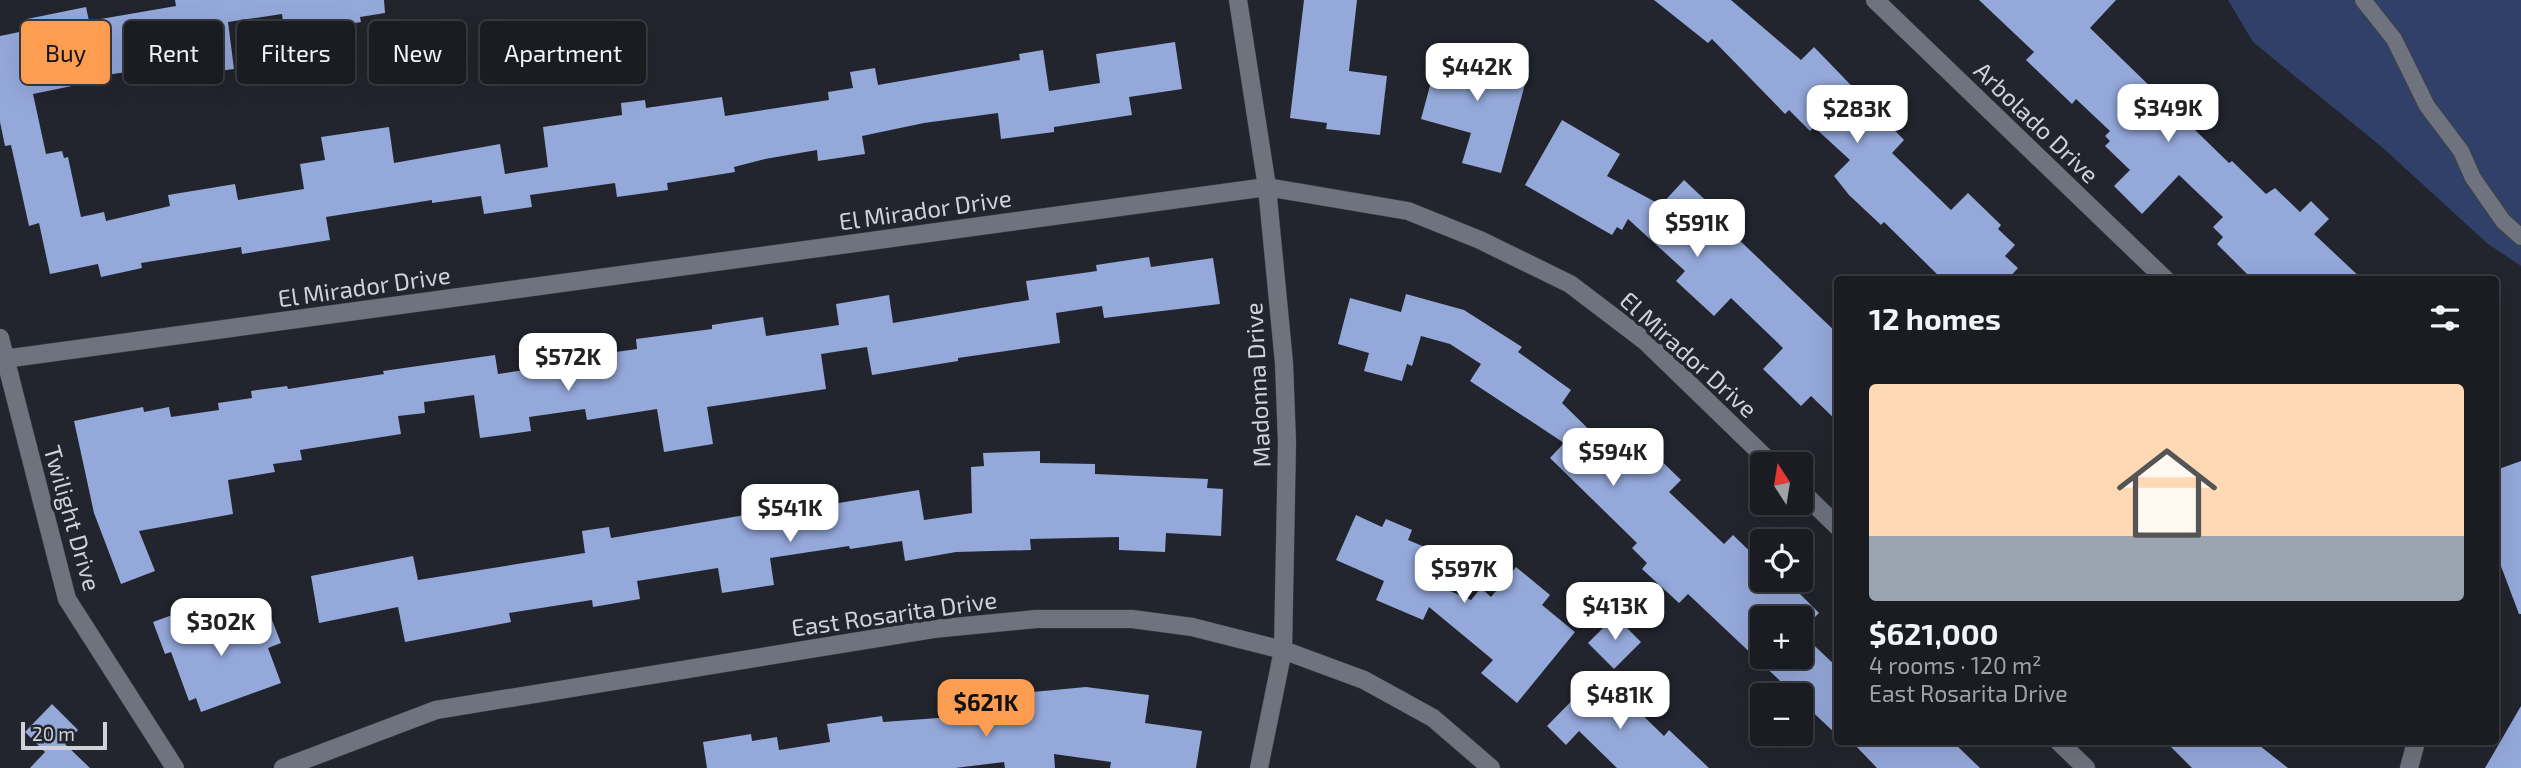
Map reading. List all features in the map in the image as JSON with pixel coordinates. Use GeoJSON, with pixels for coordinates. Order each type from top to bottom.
{"type":"FeatureCollection","features":[{"type":"Feature","properties":{"kind":"street","name":"Madonna Drive"},"geometry":{"type":"LineString","coordinates":[[1238,0],[1266,187],[1284,363],[1286,430],[1283,650],[1259,768]]}},
{"type":"Feature","properties":{"kind":"street","name":"Arbolado Drive"},"geometry":{"type":"LineString","coordinates":[[1875,0],[2162,276]]}},
{"type":"Feature","properties":{"kind":"street","name":"El Mirador Drive"},"geometry":{"type":"LineString","coordinates":[[4,359],[1266,187],[1408,212],[1480,240],[1570,284],[1645,341],[1760,452]]}},
{"type":"Feature","properties":{"kind":"street","name":"Twilight Drive"},"geometry":{"type":"LineString","coordinates":[[0,338],[67,599],[175,768]]}},
{"type":"Feature","properties":{"kind":"street"},"geometry":{"type":"LineString","coordinates":[[1813,503],[1834,523]]}},
{"type":"Feature","properties":{"kind":"street","name":"East Rosarita Drive"},"geometry":{"type":"LineString","coordinates":[[283,768],[436,710],[933,629],[1036,619],[1132,619],[1192,627],[1283,650],[1364,680],[1433,718],[1491,768]]}},
{"type":"Feature","properties":{"kind":"street"},"geometry":{"type":"LineString","coordinates":[[2062,745],[2086,768]]}},
{"type":"Feature","properties":{"kind":"street"},"geometry":{"type":"LineString","coordinates":[[2409,768],[2415,745]]}},
{"type":"Feature","properties":{"kind":"lane"},"geometry":{"type":"LineString","coordinates":[[2363,0],[2394,39],[2427,106],[2461,151],[2473,178],[2503,221],[2521,237]]}},
{"type":"Feature","properties":{"kind":"shaded area"},"geometry":{"type":"Polygon","coordinates":[[[2228,0],[2521,0],[2521,266],[2488,244],[2383,148],[2253,42],[2228,0]]]}},
{"type":"Feature","properties":{"kind":"building"},"geometry":{"type":"Polygon","coordinates":[[[175,0],[384,0],[385,13],[360,17],[361,22],[355,23],[283,21],[282,14],[228,22],[234,69],[223,70],[223,21],[124,21],[124,72],[110,74],[110,21],[89,21],[176,6],[175,0]]]}},
{"type":"Feature","properties":{"kind":"building"},"geometry":{"type":"Polygon","coordinates":[[[1304,0],[1357,0],[1349,71],[1387,76],[1380,135],[1326,129],[1327,123],[1290,118],[1304,0]]]}},
{"type":"Feature","properties":{"kind":"building"},"geometry":{"type":"Polygon","coordinates":[[[1654,0],[1731,0],[1801,60],[1814,47],[1904,140],[1892,153],[1951,210],[1968,193],[2001,225],[1998,229],[2015,245],[2005,256],[2018,268],[2011,276],[1939,276],[1884,222],[1881,225],[1849,195],[1834,176],[1850,160],[1814,127],[1810,131],[1789,110],[1785,114],[1712,39],[1708,43],[1654,0]]]}},
{"type":"Feature","properties":{"kind":"building"},"geometry":{"type":"Polygon","coordinates":[[[1979,0],[2116,0],[2090,28],[2229,163],[2232,161],[2266,194],[2275,188],[2300,212],[2311,201],[2329,219],[2314,234],[2359,276],[2249,276],[2217,244],[2223,237],[2213,227],[2223,217],[2179,175],[2142,214],[2114,186],[2130,170],[2105,146],[2110,141],[2105,136],[2110,131],[2076,99],[2072,104],[2026,60],[2034,52],[1979,0]]]}},
{"type":"Feature","properties":{"kind":"building"},"geometry":{"type":"Polygon","coordinates":[[[86,7],[89,21],[27,21],[27,19],[86,7]]]}},
{"type":"Feature","properties":{"kind":"building"},"geometry":{"type":"Polygon","coordinates":[[[21,32],[21,84],[82,84],[33,94],[46,154],[62,151],[64,158],[68,157],[81,217],[104,212],[106,221],[170,206],[168,195],[235,184],[238,200],[304,189],[300,164],[325,160],[321,137],[389,127],[394,163],[500,144],[505,174],[548,167],[543,127],[622,115],[621,103],[645,100],[646,108],[722,97],[725,116],[829,100],[828,92],[853,88],[850,72],[875,68],[878,85],[1020,60],[1019,54],[1043,50],[1049,91],[1100,83],[1096,54],[1175,42],[1182,89],[1129,97],[1132,115],[1054,127],[1054,132],[1001,139],[998,113],[924,123],[862,136],[865,154],[818,161],[817,150],[765,159],[734,167],[735,172],[667,183],[668,190],[617,197],[615,183],[530,195],[532,207],[484,214],[481,196],[432,203],[432,200],[326,217],[330,240],[242,254],[241,247],[141,263],[142,268],[101,277],[98,264],[50,274],[39,223],[29,226],[11,145],[5,146],[0,122],[0,36],[21,32]]]}},
{"type":"Feature","properties":{"kind":"building"},"geometry":{"type":"Polygon","coordinates":[[[1441,45],[1529,69],[1501,173],[1462,163],[1471,133],[1421,119],[1441,45]]]}},
{"type":"Feature","properties":{"kind":"building"},"geometry":{"type":"Polygon","coordinates":[[[1562,120],[1620,154],[1607,176],[1661,205],[1684,180],[1718,212],[1714,216],[1834,330],[1834,418],[1811,396],[1801,406],[1763,369],[1783,348],[1731,298],[1714,316],[1676,281],[1685,271],[1628,219],[1622,230],[1617,227],[1612,235],[1525,185],[1562,120]]]}},
{"type":"Feature","properties":{"kind":"building"},"geometry":{"type":"Polygon","coordinates":[[[1149,257],[1151,267],[1213,258],[1220,304],[1104,318],[1102,306],[1056,313],[1060,343],[958,358],[958,361],[872,375],[867,347],[821,354],[826,389],[707,407],[713,444],[664,452],[657,409],[587,420],[585,409],[529,417],[531,431],[480,438],[474,395],[424,402],[425,413],[398,416],[401,434],[300,450],[302,460],[273,464],[275,472],[228,480],[233,514],[139,531],[155,571],[121,584],[94,513],[74,421],[143,407],[144,412],[169,407],[171,417],[219,410],[218,403],[252,398],[251,391],[287,386],[288,389],[384,374],[383,371],[495,355],[498,374],[575,362],[574,358],[637,349],[636,339],[712,329],[712,325],[763,317],[766,336],[839,325],[836,304],[889,295],[893,323],[1029,300],[1026,281],[1097,271],[1096,265],[1149,257]]]}},
{"type":"Feature","properties":{"kind":"building"},"geometry":{"type":"Polygon","coordinates":[[[1406,294],[1464,310],[1522,347],[1518,352],[1571,390],[1562,403],[1624,464],[1644,444],[1681,480],[1669,492],[1724,544],[1733,535],[1750,551],[1750,592],[1798,592],[1812,606],[1750,606],[1750,653],[1688,594],[1679,603],[1642,569],[1647,563],[1632,548],[1637,543],[1550,458],[1564,443],[1470,381],[1481,364],[1450,344],[1421,336],[1412,366],[1407,364],[1402,381],[1364,371],[1369,353],[1338,344],[1350,298],[1401,312],[1406,294]]]}},
{"type":"Feature","properties":{"kind":"building"},"geometry":{"type":"Polygon","coordinates":[[[1040,451],[1040,463],[1095,464],[1095,474],[1208,479],[1207,488],[1223,489],[1221,536],[1166,533],[1165,552],[1119,550],[1119,537],[1030,539],[1031,550],[956,552],[905,561],[902,541],[850,549],[849,546],[770,558],[774,585],[722,593],[718,568],[637,581],[640,599],[593,607],[592,600],[509,613],[511,622],[405,642],[398,607],[319,623],[311,576],[413,556],[418,580],[585,553],[582,531],[609,527],[611,538],[820,502],[820,506],[919,490],[924,520],[972,513],[971,467],[984,466],[983,453],[1040,451]]]}},
{"type":"Feature","properties":{"kind":"building"},"geometry":{"type":"Polygon","coordinates":[[[2521,461],[2521,614],[2499,561],[2499,469],[2521,461]]]}},
{"type":"Feature","properties":{"kind":"building"},"geometry":{"type":"Polygon","coordinates":[[[1356,515],[1382,527],[1386,519],[1412,530],[1408,540],[1427,548],[1415,576],[1471,600],[1481,588],[1491,597],[1516,567],[1550,595],[1542,605],[1575,632],[1517,703],[1481,673],[1493,660],[1429,607],[1423,620],[1376,600],[1384,581],[1336,560],[1356,515]]]}},
{"type":"Feature","properties":{"kind":"building"},"geometry":{"type":"Polygon","coordinates":[[[1813,607],[1819,613],[1813,619],[1813,607]]]}},
{"type":"Feature","properties":{"kind":"building"},"geometry":{"type":"Polygon","coordinates":[[[186,610],[196,637],[268,610],[281,643],[268,648],[281,683],[201,712],[196,698],[189,701],[171,652],[165,654],[153,622],[186,610]]]}},
{"type":"Feature","properties":{"kind":"building"},"geometry":{"type":"Polygon","coordinates":[[[1615,616],[1641,642],[1614,669],[1588,643],[1615,616]]]}},
{"type":"Feature","properties":{"kind":"building"},"geometry":{"type":"Polygon","coordinates":[[[1813,644],[1834,664],[1834,732],[1813,712],[1813,683],[1782,683],[1767,669],[1813,669],[1813,644]]]}},
{"type":"Feature","properties":{"kind":"building"},"geometry":{"type":"Polygon","coordinates":[[[1599,673],[1664,736],[1669,730],[1709,768],[1617,768],[1579,731],[1566,745],[1547,726],[1599,673]]]}},
{"type":"Feature","properties":{"kind":"building"},"geometry":{"type":"Polygon","coordinates":[[[1086,687],[1149,695],[1145,723],[1202,731],[1196,768],[1110,768],[1111,762],[1054,754],[1055,768],[1005,768],[1004,762],[955,768],[707,768],[703,742],[751,734],[752,741],[777,737],[779,750],[830,742],[827,724],[882,716],[883,722],[1023,712],[1022,693],[1086,687]]]}},
{"type":"Feature","properties":{"kind":"building"},"geometry":{"type":"Polygon","coordinates":[[[52,704],[78,730],[65,744],[90,768],[30,768],[45,752],[25,732],[52,704]]]}},
{"type":"Feature","properties":{"kind":"building"},"geometry":{"type":"Polygon","coordinates":[[[2521,706],[2521,768],[2485,768],[2521,706]]]}},
{"type":"Feature","properties":{"kind":"building"},"geometry":{"type":"Polygon","coordinates":[[[1855,745],[1956,745],[1980,768],[1877,768],[1855,745]]]}},
{"type":"Feature","properties":{"kind":"building"},"geometry":{"type":"Polygon","coordinates":[[[2169,745],[2259,745],[2288,768],[2192,768],[2169,745]]]}}]}
